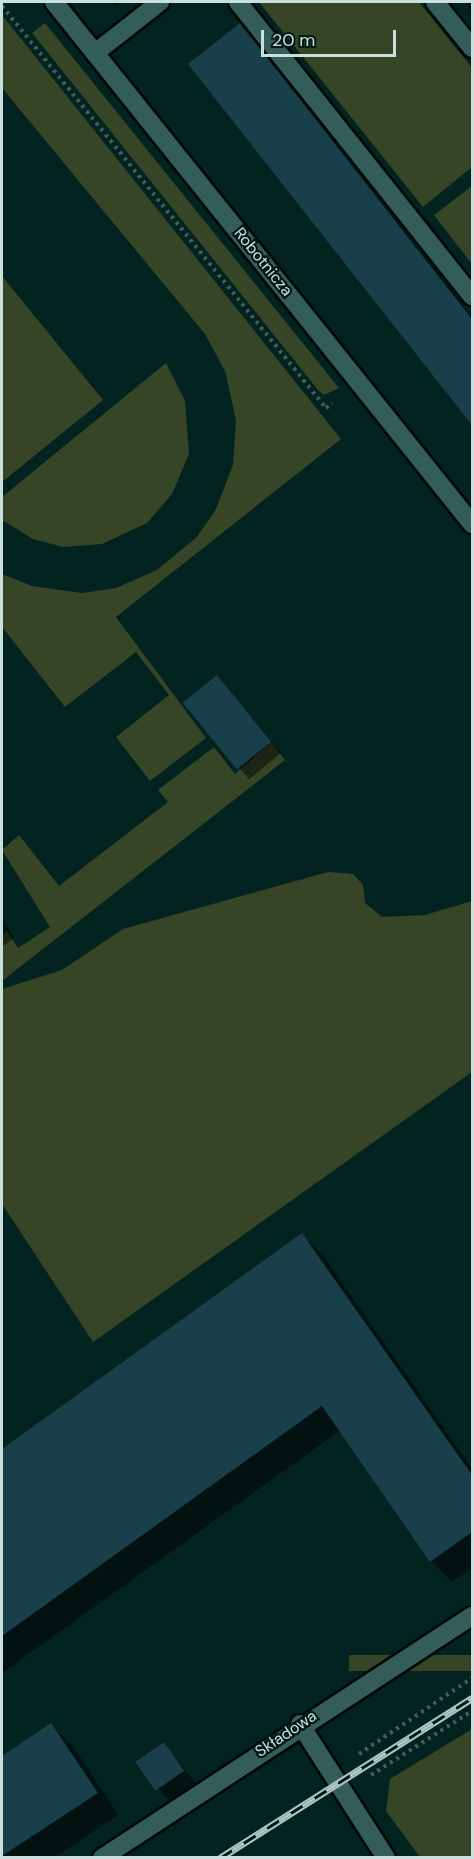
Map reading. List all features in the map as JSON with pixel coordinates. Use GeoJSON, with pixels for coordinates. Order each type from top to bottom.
{"type":"FeatureCollection","features":[{"type":"Feature","properties":{"kind":"street","name":"Robotnicza"},"geometry":{"type":"LineString","coordinates":[[54,2],[472,524]]}},
{"type":"Feature","properties":{"kind":"street"},"geometry":{"type":"LineString","coordinates":[[95,53],[160,2]]}},
{"type":"Feature","properties":{"kind":"street"},"geometry":{"type":"LineString","coordinates":[[238,2],[472,296]]}},
{"type":"Feature","properties":{"kind":"street"},"geometry":{"type":"LineString","coordinates":[[435,2],[472,48]]}},
{"type":"Feature","properties":{"kind":"street","name":"Składowa"},"geometry":{"type":"LineString","coordinates":[[102,1857],[300,1724],[472,1616]]}},
{"type":"Feature","properties":{"kind":"street"},"geometry":{"type":"LineString","coordinates":[[300,1724],[386,1857]]}},
{"type":"Feature","properties":{"kind":"path"},"geometry":{"type":"LineString","coordinates":[[2,6],[326,408],[360,382]]}},
{"type":"Feature","properties":{"kind":"path"},"geometry":{"type":"LineString","coordinates":[[333,1773],[472,1678]]}},
{"type":"Feature","properties":{"kind":"path"},"geometry":{"type":"LineString","coordinates":[[345,1793],[472,1711]]}},
{"type":"Feature","properties":{"kind":"green space"},"geometry":{"type":"Polygon","coordinates":[[[259,2],[419,2],[472,68],[472,167],[423,207],[259,2]]]}},
{"type":"Feature","properties":{"kind":"green space"},"geometry":{"type":"Polygon","coordinates":[[[2,15],[341,439],[116,617],[206,738],[150,781],[116,737],[169,695],[136,652],[65,707],[2,627],[2,574],[32,586],[82,593],[116,588],[157,570],[197,537],[216,509],[233,465],[236,420],[225,371],[205,334],[2,88],[2,15]]]}},
{"type":"Feature","properties":{"kind":"green space"},"geometry":{"type":"Polygon","coordinates":[[[45,23],[339,388],[324,395],[318,390],[32,33],[45,23]]]}},
{"type":"Feature","properties":{"kind":"green space"},"geometry":{"type":"Polygon","coordinates":[[[472,186],[472,264],[434,215],[472,186]]]}},
{"type":"Feature","properties":{"kind":"green space"},"geometry":{"type":"Polygon","coordinates":[[[2,276],[103,400],[2,482],[2,276]]]}},
{"type":"Feature","properties":{"kind":"green space"},"geometry":{"type":"Polygon","coordinates":[[[166,363],[185,401],[189,454],[172,494],[147,523],[102,544],[63,547],[33,539],[2,520],[2,497],[166,363]]]}},
{"type":"Feature","properties":{"kind":"green space"},"geometry":{"type":"Polygon","coordinates":[[[271,742],[285,760],[2,981],[2,935],[7,931],[18,948],[50,927],[2,850],[19,835],[59,886],[168,802],[158,790],[214,747],[235,774],[271,742]]]}},
{"type":"Feature","properties":{"kind":"green space"},"geometry":{"type":"Polygon","coordinates":[[[328,872],[353,874],[363,885],[365,903],[382,917],[425,915],[472,901],[472,1072],[93,1342],[2,1204],[2,989],[62,970],[123,929],[328,872]]]}},
{"type":"Feature","properties":{"kind":"green space"},"geometry":{"type":"Polygon","coordinates":[[[349,1655],[472,1655],[472,1671],[349,1671],[349,1655]]]}},
{"type":"Feature","properties":{"kind":"green space"},"geometry":{"type":"Polygon","coordinates":[[[472,1729],[472,1857],[420,1857],[386,1811],[390,1779],[472,1729]]]}},
{"type":"Feature","properties":{"kind":"building"},"geometry":{"type":"Polygon","coordinates":[[[240,23],[472,319],[472,425],[188,64],[240,23]]]}},
{"type":"Feature","properties":{"kind":"building"},"geometry":{"type":"Polygon","coordinates":[[[217,675],[271,742],[237,770],[183,703],[217,675]]]}},
{"type":"Feature","properties":{"kind":"building"},"geometry":{"type":"Polygon","coordinates":[[[302,1233],[472,1475],[472,1532],[430,1562],[322,1406],[2,1636],[2,1449],[302,1233]]]}},
{"type":"Feature","properties":{"kind":"building"},"geometry":{"type":"Polygon","coordinates":[[[51,1723],[98,1793],[2,1856],[2,1756],[51,1723]]]}},
{"type":"Feature","properties":{"kind":"building"},"geometry":{"type":"Polygon","coordinates":[[[164,1742],[184,1771],[155,1791],[135,1762],[164,1742]]]}},
{"type":"Feature","properties":{"kind":"railway"},"geometry":{"type":"LineString","coordinates":[[220,1858],[472,1698]]}}]}
